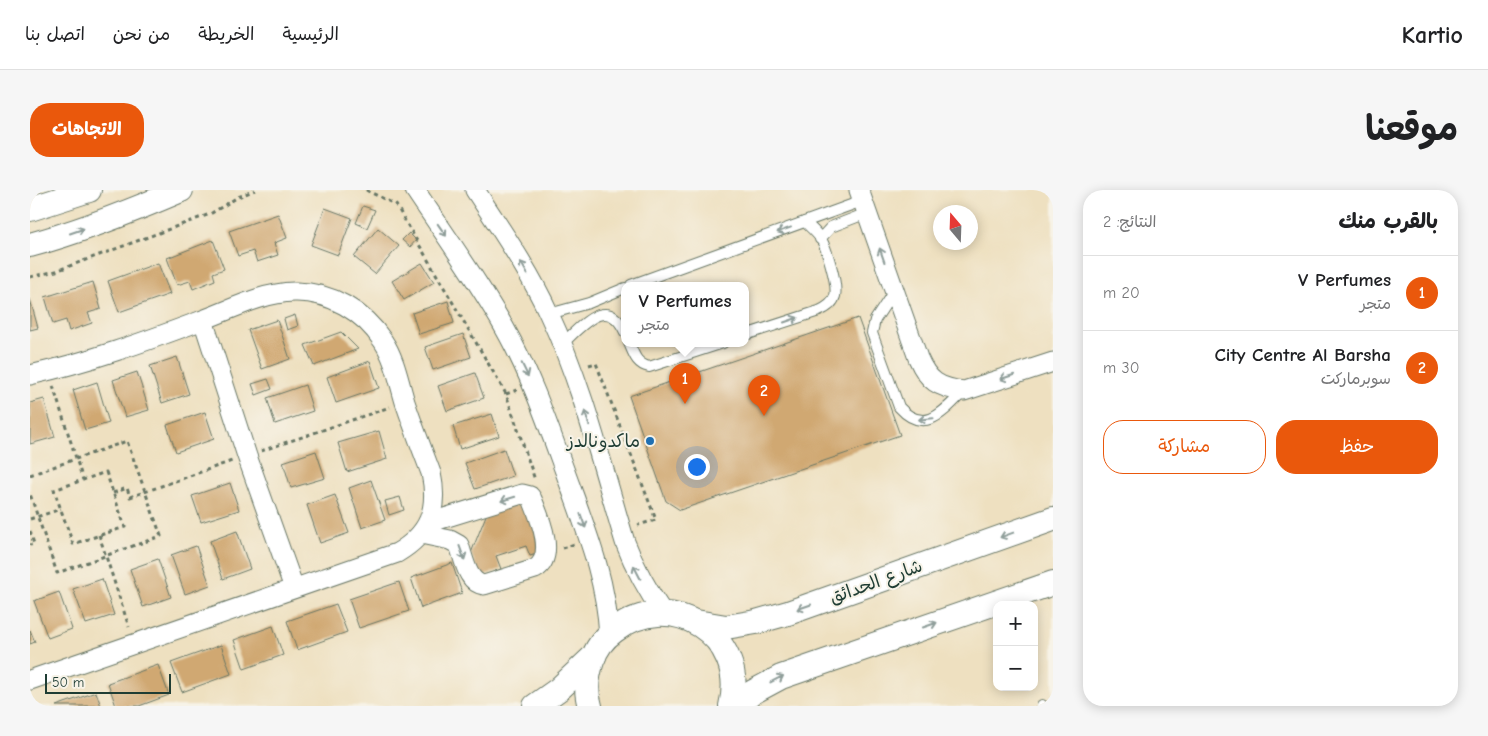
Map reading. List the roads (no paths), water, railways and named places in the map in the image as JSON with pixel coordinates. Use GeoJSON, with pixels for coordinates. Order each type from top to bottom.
{"type":"FeatureCollection","features":[{"type":"Feature","properties":{"kind":"street"},"geometry":{"type":"LineString","coordinates":[[30,209],[89,190]]}},
{"type":"Feature","properties":{"kind":"street"},"geometry":{"type":"LineString","coordinates":[[30,245],[54,239],[126,214],[181,190]]}},
{"type":"Feature","properties":{"kind":"street"},"geometry":{"type":"LineString","coordinates":[[415,190],[473,274],[505,328],[533,385],[597,562],[608,607],[609,634]]}},
{"type":"Feature","properties":{"kind":"street"},"geometry":{"type":"LineString","coordinates":[[475,190],[503,232],[549,314],[573,370],[634,568],[647,591],[663,613]]}},
{"type":"Feature","properties":{"kind":"street"},"geometry":{"type":"LineString","coordinates":[[863,201],[924,372],[934,383],[948,389],[964,390],[1053,362]]}},
{"type":"Feature","properties":{"kind":"street"},"geometry":{"type":"LineString","coordinates":[[30,375],[127,348],[274,294],[296,292],[317,294],[337,301],[355,311],[384,342],[393,362],[431,473],[434,490],[434,507],[425,528],[410,545],[397,553],[30,680]]}},
{"type":"Feature","properties":{"kind":"street"},"geometry":{"type":"LineString","coordinates":[[203,320],[247,456],[294,588]]}},
{"type":"Feature","properties":{"kind":"street"},"geometry":{"type":"LineString","coordinates":[[522,494],[526,495],[532,499],[546,540],[542,564],[535,569],[484,585],[479,584],[471,578],[459,545],[425,528],[522,494]]}},
{"type":"Feature","properties":{"kind":"street","name":"شارع الحدائق"},"geometry":{"type":"LineString","coordinates":[[696,622],[726,627],[756,622],[788,613],[1053,519]]}},
{"type":"Feature","properties":{"kind":"street"},"geometry":{"type":"LineString","coordinates":[[737,706],[754,692],[781,677],[1053,583]]}},
{"type":"Feature","properties":{"kind":"street"},"geometry":{"type":"LineString","coordinates":[[535,706],[559,689],[594,656],[609,634],[630,620],[649,614],[663,613],[680,616],[696,622],[709,631],[720,643],[729,659],[733,677],[734,695],[731,706]]}},
{"type":"Feature","properties":{"kind":"street"},"geometry":{"type":"LineString","coordinates":[[590,706],[587,686],[594,656]]}},
{"type":"Feature","properties":{"kind":"lane"},"geometry":{"type":"LineString","coordinates":[[639,282],[863,201]]}},
{"type":"Feature","properties":{"kind":"lane"},"geometry":{"type":"LineString","coordinates":[[820,239],[831,227],[863,201]]}},
{"type":"Feature","properties":{"kind":"lane"},"geometry":{"type":"LineString","coordinates":[[749,334],[826,308],[836,295],[836,288],[828,259],[820,239],[805,222]]}},
{"type":"Feature","properties":{"kind":"lane"},"geometry":{"type":"LineString","coordinates":[[549,314],[588,303],[621,290]]}},
{"type":"Feature","properties":{"kind":"lane"},"geometry":{"type":"LineString","coordinates":[[894,291],[875,320],[872,333],[899,407],[906,415],[916,420],[936,418],[964,390]]}},
{"type":"Feature","properties":{"kind":"lane"},"geometry":{"type":"LineString","coordinates":[[562,344],[589,319],[599,314],[610,314],[619,320],[621,324]]}},
{"type":"Feature","properties":{"kind":"lane"},"geometry":{"type":"LineString","coordinates":[[631,347],[636,360],[641,365],[649,367],[711,347]]}},
{"type":"Feature","properties":{"kind":"place","name":"V Perfumes"},"geometry":{"type":"Point","coordinates":[685,404]}},
{"type":"Feature","properties":{"kind":"place","name":"City Centre Al Barsha"},"geometry":{"type":"Point","coordinates":[764,416]}},
{"type":"Feature","properties":{"kind":"place","name":"ماكدونالدز"},"geometry":{"type":"Point","coordinates":[650,441]}}]}
